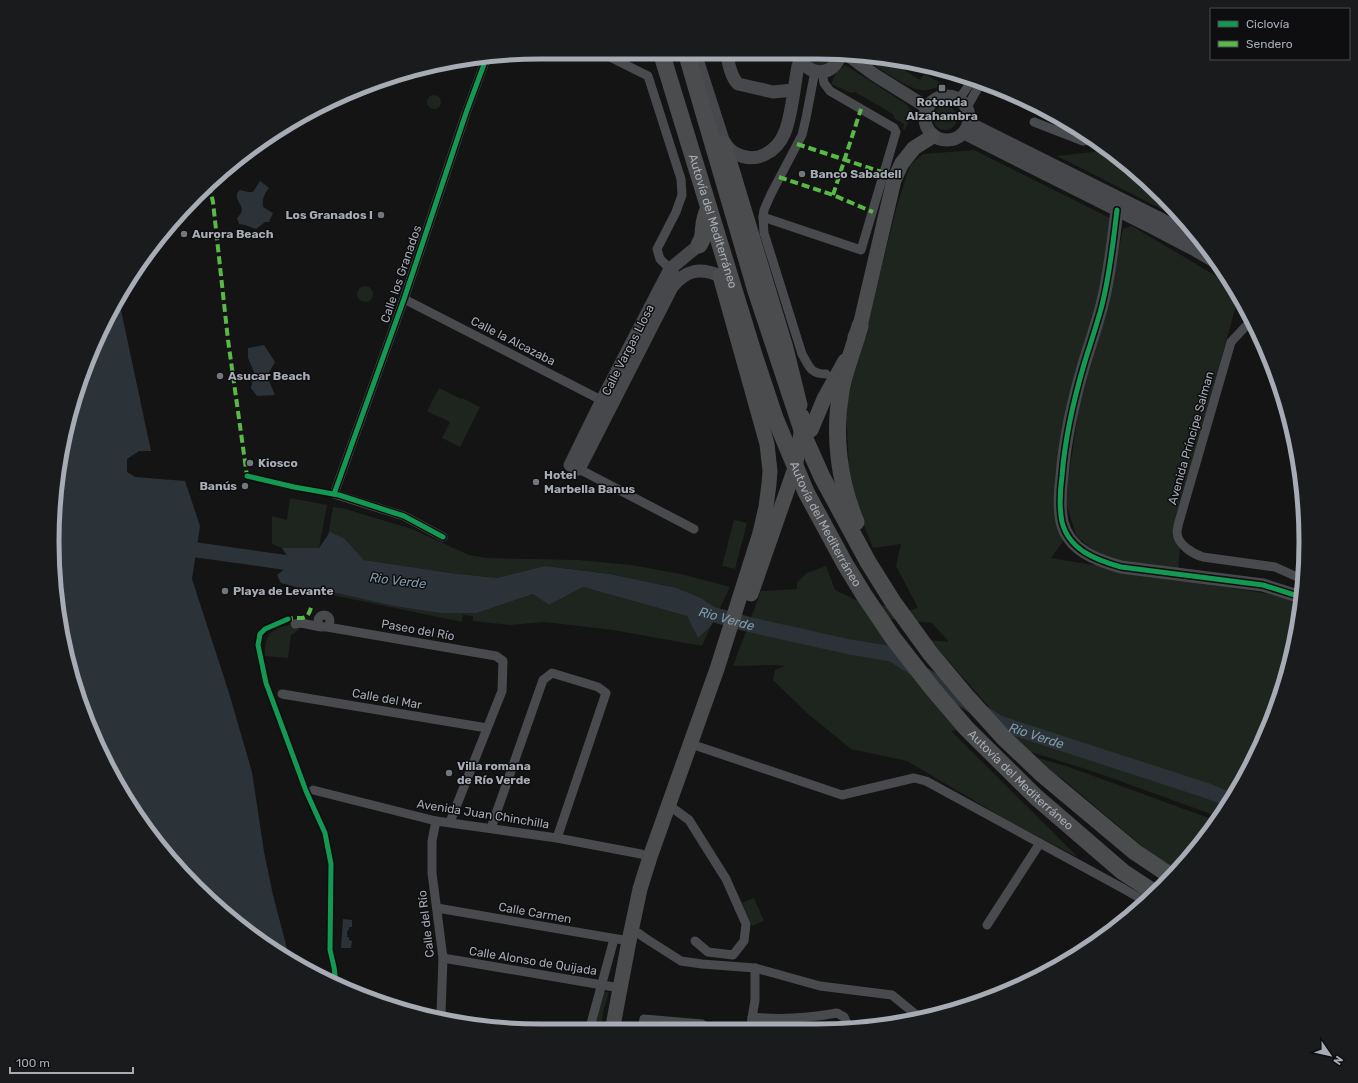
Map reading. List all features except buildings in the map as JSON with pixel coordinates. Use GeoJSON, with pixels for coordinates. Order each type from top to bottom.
{"type":"FeatureCollection","features":[{"type":"Feature","properties":{"kind":"highway","name":"Autovía del Mediterráneo"},"geometry":{"type":"LineString","coordinates":[[663,59],[708,208],[723,280],[754,356],[790,457],[845,564],[893,638],[932,688],[967,729],[1036,797],[1124,872],[1150,890]]}},
{"type":"Feature","properties":{"kind":"highway","name":"Autovía del Mediterráneo"},"geometry":{"type":"LineString","coordinates":[[688,59],[756,292],[798,413],[805,439],[822,477],[868,562],[892,602],[930,653],[1004,738],[1043,775],[1135,852],[1167,873]]}},
{"type":"Feature","properties":{"kind":"highway"},"geometry":{"type":"LineString","coordinates":[[699,244],[703,239],[703,228],[708,208]]}},
{"type":"Feature","properties":{"kind":"highway"},"geometry":{"type":"LineString","coordinates":[[723,280],[731,314]]}},
{"type":"Feature","properties":{"kind":"highway"},"geometry":{"type":"LineString","coordinates":[[860,326],[841,391],[838,422],[838,455],[845,491],[864,543],[868,562]]}},
{"type":"Feature","properties":{"kind":"main road"},"geometry":{"type":"LineString","coordinates":[[622,1024],[640,889],[650,857],[720,670],[750,583],[792,475],[801,458],[824,399],[851,350],[860,326],[894,180],[902,163],[914,148],[933,136]]}},
{"type":"Feature","properties":{"kind":"main road"},"geometry":{"type":"LineString","coordinates":[[724,143],[797,388],[798,413],[801,433],[792,475]]}},
{"type":"Feature","properties":{"kind":"main road"},"geometry":{"type":"LineString","coordinates":[[731,314],[764,428],[770,471],[766,507],[750,583]]}},
{"type":"Feature","properties":{"kind":"main road"},"geometry":{"type":"LineString","coordinates":[[613,1024],[620,988],[659,853],[697,746],[720,670]]}},
{"type":"Feature","properties":{"kind":"street"},"geometry":{"type":"LineString","coordinates":[[614,59],[648,76],[681,179],[682,195],[676,212],[657,250],[660,259],[675,274],[692,272],[723,280]]}},
{"type":"Feature","properties":{"kind":"street"},"geometry":{"type":"LineString","coordinates":[[697,59],[724,143],[736,153],[749,158],[762,157],[771,152],[778,145],[785,133],[800,59]]}},
{"type":"Feature","properties":{"kind":"street"},"geometry":{"type":"LineString","coordinates":[[728,59],[735,81],[738,84],[773,92],[793,90]]}},
{"type":"Feature","properties":{"kind":"street"},"geometry":{"type":"LineString","coordinates":[[803,59],[807,68],[819,72],[832,68],[838,60]]}},
{"type":"Feature","properties":{"kind":"street"},"geometry":{"type":"LineString","coordinates":[[838,60],[839,62],[846,61],[862,66]]}},
{"type":"Feature","properties":{"kind":"street"},"geometry":{"type":"LineString","coordinates":[[855,61],[928,108]]}},
{"type":"Feature","properties":{"kind":"street","name":"Calle los Granados"},"geometry":{"type":"LineString","coordinates":[[443,537],[404,516],[334,494],[404,299],[466,113],[485,62]]}},
{"type":"Feature","properties":{"kind":"street"},"geometry":{"type":"LineString","coordinates":[[819,72],[802,135],[771,194],[764,210],[763,217],[764,233],[802,354],[810,369],[817,374],[826,374]]}},
{"type":"Feature","properties":{"kind":"street"},"geometry":{"type":"LineString","coordinates":[[763,217],[861,250],[896,132],[894,128],[830,91],[819,72]]}},
{"type":"Feature","properties":{"kind":"street"},"geometry":{"type":"LineString","coordinates":[[963,103],[971,85]]}},
{"type":"Feature","properties":{"kind":"street"},"geometry":{"type":"LineString","coordinates":[[963,103],[977,87]]}},
{"type":"Feature","properties":{"kind":"street"},"geometry":{"type":"LineString","coordinates":[[952,97],[963,103],[970,118],[966,128],[957,138],[940,140],[933,136],[929,131],[925,120],[928,108],[932,102],[938,98],[952,97]]}},
{"type":"Feature","properties":{"kind":"street"},"geometry":{"type":"LineString","coordinates":[[1034,122],[1083,141],[1086,141]]}},
{"type":"Feature","properties":{"kind":"street"},"geometry":{"type":"LineString","coordinates":[[966,128],[1205,256]]}},
{"type":"Feature","properties":{"kind":"street"},"geometry":{"type":"LineString","coordinates":[[966,128],[1157,217],[1188,234]]}},
{"type":"Feature","properties":{"kind":"street"},"geometry":{"type":"LineString","coordinates":[[1117,210],[1102,307],[1078,386],[1065,449],[1060,505],[1062,522],[1068,535],[1076,546],[1088,555],[1108,563],[1263,585],[1296,595]]}},
{"type":"Feature","properties":{"kind":"street","name":"Calle Vargas Llosa"},"geometry":{"type":"LineString","coordinates":[[574,467],[657,304],[672,287],[675,274],[699,244]]}},
{"type":"Feature","properties":{"kind":"street","name":"Calle la Alcazaba"},"geometry":{"type":"LineString","coordinates":[[404,299],[607,403]]}},
{"type":"Feature","properties":{"kind":"street","name":"Avenida Príncipe Salman"},"geometry":{"type":"LineString","coordinates":[[1248,326],[1231,342],[1177,532],[1180,542],[1203,558],[1275,567],[1298,577]]}},
{"type":"Feature","properties":{"kind":"street"},"geometry":{"type":"LineString","coordinates":[[574,467],[694,529]]}},
{"type":"Feature","properties":{"kind":"street","name":"Paseo del Río"},"geometry":{"type":"LineString","coordinates":[[295,624],[302,623],[496,656],[504,661],[502,691],[487,728]]}},
{"type":"Feature","properties":{"kind":"street"},"geometry":{"type":"LineString","coordinates":[[490,828],[542,680],[552,673],[598,687],[606,693],[557,838]]}},
{"type":"Feature","properties":{"kind":"street","name":"Calle del Mar"},"geometry":{"type":"LineString","coordinates":[[282,694],[487,728]]}},
{"type":"Feature","properties":{"kind":"street"},"geometry":{"type":"LineString","coordinates":[[450,822],[487,728]]}},
{"type":"Feature","properties":{"kind":"street"},"geometry":{"type":"LineString","coordinates":[[697,746],[842,796],[914,778],[926,781],[1141,899]]}},
{"type":"Feature","properties":{"kind":"street","name":"Avenida Juan Chinchilla"},"geometry":{"type":"LineString","coordinates":[[313,790],[436,821],[557,838],[650,857]]}},
{"type":"Feature","properties":{"kind":"street"},"geometry":{"type":"LineString","coordinates":[[674,809],[689,820],[726,879],[746,924],[744,941],[733,955],[708,952],[695,941]]}},
{"type":"Feature","properties":{"kind":"street","name":"Calle del Río"},"geometry":{"type":"LineString","coordinates":[[436,821],[432,841],[432,873],[443,958],[442,1014]]}},
{"type":"Feature","properties":{"kind":"street"},"geometry":{"type":"LineString","coordinates":[[987,925],[1040,843]]}},
{"type":"Feature","properties":{"kind":"street","name":"Calle Carmen"},"geometry":{"type":"LineString","coordinates":[[437,908],[614,938],[634,937]]}},
{"type":"Feature","properties":{"kind":"street"},"geometry":{"type":"LineString","coordinates":[[634,937],[645,938],[681,961],[755,968],[820,986],[892,995],[915,1014]]}},
{"type":"Feature","properties":{"kind":"street"},"geometry":{"type":"LineString","coordinates":[[591,1024],[614,938]]}},
{"type":"Feature","properties":{"kind":"street","name":"Calle Alonso de Quijada"},"geometry":{"type":"LineString","coordinates":[[443,958],[620,988]]}},
{"type":"Feature","properties":{"kind":"street"},"geometry":{"type":"LineString","coordinates":[[751,1024],[755,1000],[755,968]]}},
{"type":"Feature","properties":{"kind":"street"},"geometry":{"type":"LineString","coordinates":[[752,1017],[773,1019],[797,1018],[837,1013],[844,1017],[847,1023]]}},
{"type":"Feature","properties":{"kind":"street"},"geometry":{"type":"LineString","coordinates":[[643,1024],[644,1019],[702,1024]]}},
{"type":"Feature","properties":{"kind":"shaded area"},"geometry":{"type":"Polygon","coordinates":[[[809,59],[832,59],[826,65],[811,64],[809,59]]]}},
{"type":"Feature","properties":{"kind":"shaded area"},"geometry":{"type":"Polygon","coordinates":[[[869,62],[897,66],[920,80],[924,74],[945,85],[933,89],[921,90],[906,85],[869,62]]]}},
{"type":"Feature","properties":{"kind":"shaded area"},"geometry":{"type":"Polygon","coordinates":[[[845,65],[906,104],[912,111],[905,130],[903,129],[904,124],[894,118],[893,114],[855,92],[851,93],[831,84],[836,73],[845,65]]]}},
{"type":"Feature","properties":{"kind":"shaded area"},"geometry":{"type":"Polygon","coordinates":[[[434,95],[439,97],[441,102],[439,107],[434,109],[429,107],[427,102],[429,97],[434,95]]]}},
{"type":"Feature","properties":{"kind":"shaded area"},"geometry":{"type":"Polygon","coordinates":[[[945,106],[954,109],[957,118],[954,127],[945,130],[936,127],[933,118],[936,109],[945,106]]]}},
{"type":"Feature","properties":{"kind":"shaded area"},"geometry":{"type":"Polygon","coordinates":[[[974,150],[1110,218],[1097,313],[1064,422],[1064,540],[1051,558],[1281,596],[1295,602],[1290,636],[1283,666],[1262,726],[1234,783],[1214,815],[1095,772],[1028,751],[930,640],[949,642],[932,623],[870,617],[902,664],[958,730],[951,731],[1079,858],[1012,823],[907,761],[851,749],[807,713],[773,680],[775,670],[785,666],[733,666],[761,591],[797,589],[797,582],[807,573],[826,566],[835,590],[856,600],[909,611],[918,608],[896,566],[901,544],[873,548],[850,490],[846,406],[897,206],[910,165],[923,154],[974,150]]]}},
{"type":"Feature","properties":{"kind":"shaded area"},"geometry":{"type":"Polygon","coordinates":[[[1099,150],[1110,159],[1135,179],[1170,214],[1057,156],[1099,150]]]}},
{"type":"Feature","properties":{"kind":"shaded area"},"geometry":{"type":"Polygon","coordinates":[[[1132,226],[1222,279],[1236,304],[1172,535],[1180,548],[1178,570],[1116,561],[1092,550],[1076,535],[1065,500],[1079,408],[1107,305],[1123,229],[1132,226]]]}},
{"type":"Feature","properties":{"kind":"shaded area"},"geometry":{"type":"Polygon","coordinates":[[[365,286],[372,291],[373,294],[368,301],[365,302],[358,297],[357,294],[362,287],[365,286]]]}},
{"type":"Feature","properties":{"kind":"shaded area"},"geometry":{"type":"Polygon","coordinates":[[[439,388],[480,407],[460,447],[442,438],[450,422],[427,411],[439,388]]]}},
{"type":"Feature","properties":{"kind":"shaded area"},"geometry":{"type":"Polygon","coordinates":[[[290,498],[327,505],[319,548],[282,548],[272,544],[272,516],[287,520],[290,498]]]}},
{"type":"Feature","properties":{"kind":"shaded area"},"geometry":{"type":"Polygon","coordinates":[[[333,507],[342,508],[412,529],[469,555],[487,558],[578,560],[631,565],[681,574],[730,587],[719,610],[701,598],[677,588],[610,574],[545,566],[497,578],[450,573],[364,560],[345,539],[328,535],[333,507]]]}},
{"type":"Feature","properties":{"kind":"shaded area"},"geometry":{"type":"Polygon","coordinates":[[[734,520],[747,523],[735,569],[722,566],[734,520]]]}},
{"type":"Feature","properties":{"kind":"shaded area"},"geometry":{"type":"Polygon","coordinates":[[[583,587],[687,616],[698,638],[711,626],[702,646],[613,630],[544,622],[510,625],[473,621],[473,616],[463,615],[462,622],[318,592],[319,589],[394,606],[440,613],[477,613],[533,594],[549,605],[583,587]]]}},
{"type":"Feature","properties":{"kind":"shaded area"},"geometry":{"type":"Polygon","coordinates":[[[289,625],[300,629],[291,635],[288,658],[265,656],[267,639],[270,634],[277,628],[289,625]]]}},
{"type":"Feature","properties":{"kind":"shaded area"},"geometry":{"type":"Polygon","coordinates":[[[1035,757],[1069,767],[1211,819],[1173,867],[1149,852],[1063,779],[1035,757]]]}},
{"type":"Feature","properties":{"kind":"shaded area"},"geometry":{"type":"Polygon","coordinates":[[[754,898],[764,921],[752,926],[742,903],[754,898]]]}},
{"type":"Feature","properties":{"kind":"shaded area"},"geometry":{"type":"Polygon","coordinates":[[[602,992],[609,992],[603,1013],[602,1024],[595,1024],[602,992]]]}},
{"type":"Feature","properties":{"kind":"water"},"geometry":{"type":"Polygon","coordinates":[[[260,181],[269,188],[264,197],[263,207],[273,213],[269,222],[265,222],[256,229],[239,224],[237,218],[242,211],[242,208],[237,197],[237,193],[240,190],[253,192],[260,181]]]}},
{"type":"Feature","properties":{"kind":"water"},"geometry":{"type":"Polygon","coordinates":[[[120,307],[151,451],[139,451],[127,459],[127,472],[135,477],[185,481],[200,526],[192,579],[229,693],[252,772],[264,852],[273,895],[288,952],[273,943],[248,924],[200,883],[179,860],[140,810],[109,755],[96,726],[75,666],[68,636],[60,573],[60,510],[63,479],[75,417],[85,386],[96,357],[120,307]]]}},
{"type":"Feature","properties":{"kind":"water"},"geometry":{"type":"Polygon","coordinates":[[[264,345],[275,362],[267,376],[275,395],[257,396],[251,388],[254,372],[248,358],[248,348],[264,345]]]}},
{"type":"Feature","properties":{"kind":"water"},"geometry":{"type":"Polygon","coordinates":[[[330,532],[345,539],[364,560],[450,573],[497,578],[545,566],[610,574],[677,588],[701,598],[719,610],[711,626],[698,638],[687,616],[583,587],[549,605],[533,594],[477,613],[440,613],[394,606],[319,589],[304,589],[281,583],[277,575],[292,563],[282,548],[319,548],[330,532]]]}},
{"type":"Feature","properties":{"kind":"water"},"geometry":{"type":"Polygon","coordinates":[[[343,919],[352,920],[352,927],[349,927],[347,932],[347,937],[349,937],[349,940],[352,941],[351,948],[341,948],[343,919]]]}},
{"type":"Feature","properties":{"kind":"waterway","name":"Rio Verde"},"geometry":{"type":"LineString","coordinates":[[197,550],[311,566]]}},
{"type":"Feature","properties":{"kind":"waterway","name":"Rio Verde"},"geometry":{"type":"LineString","coordinates":[[697,610],[751,625],[850,647],[892,654],[999,723],[1208,791],[1225,798]]}},
{"type":"Feature","properties":{"kind":"marked path"},"geometry":{"type":"LineString","coordinates":[[833,195],[861,109]]}},
{"type":"Feature","properties":{"kind":"marked path"},"geometry":{"type":"LineString","coordinates":[[797,144],[885,173]]}},
{"type":"Feature","properties":{"kind":"marked path"},"geometry":{"type":"LineString","coordinates":[[779,177],[833,195],[873,212]]}},
{"type":"Feature","properties":{"kind":"marked path"},"geometry":{"type":"LineString","coordinates":[[210,191],[213,202],[228,340],[247,476],[249,477]]}},
{"type":"Feature","properties":{"kind":"marked path"},"geometry":{"type":"LineString","coordinates":[[285,620],[290,618],[305,617],[308,615],[312,604]]}},
{"type":"Feature","properties":{"kind":"cycle path"},"geometry":{"type":"LineString","coordinates":[[334,494],[404,299],[466,113],[485,62]]}},
{"type":"Feature","properties":{"kind":"cycle path"},"geometry":{"type":"LineString","coordinates":[[1117,210],[1105,293],[1077,389],[1065,447],[1060,499],[1062,522],[1066,532],[1077,547],[1093,557],[1121,567],[1263,585],[1296,595]]}},
{"type":"Feature","properties":{"kind":"cycle path"},"geometry":{"type":"LineString","coordinates":[[247,476],[294,487],[339,495],[404,516],[443,537]]}},
{"type":"Feature","properties":{"kind":"cycle path"},"geometry":{"type":"LineString","coordinates":[[288,619],[265,629],[260,634],[258,645],[266,683],[306,791],[325,833],[331,864],[330,950],[335,977]]}},
{"type":"Feature","properties":{"kind":"place","name":"Rotonda Alzahambra"},"geometry":{"type":"Point","coordinates":[942,88]}},
{"type":"Feature","properties":{"kind":"place","name":"Banco Sabadell"},"geometry":{"type":"Point","coordinates":[802,174]}},
{"type":"Feature","properties":{"kind":"place","name":"Los Granados I"},"geometry":{"type":"Point","coordinates":[381,215]}},
{"type":"Feature","properties":{"kind":"place","name":"Aurora Beach"},"geometry":{"type":"Point","coordinates":[184,234]}},
{"type":"Feature","properties":{"kind":"place","name":"Asucar Beach"},"geometry":{"type":"Point","coordinates":[220,376]}},
{"type":"Feature","properties":{"kind":"place","name":"Kiosco"},"geometry":{"type":"Point","coordinates":[250,463]}},
{"type":"Feature","properties":{"kind":"place","name":"Hotel Marbella Banus"},"geometry":{"type":"Point","coordinates":[536,482]}},
{"type":"Feature","properties":{"kind":"place","name":"Banús"},"geometry":{"type":"Point","coordinates":[245,486]}},
{"type":"Feature","properties":{"kind":"place","name":"Playa de Levante"},"geometry":{"type":"Point","coordinates":[225,591]}},
{"type":"Feature","properties":{"kind":"place","name":"Villa romana de Río Verde"},"geometry":{"type":"Point","coordinates":[449,773]}}]}
